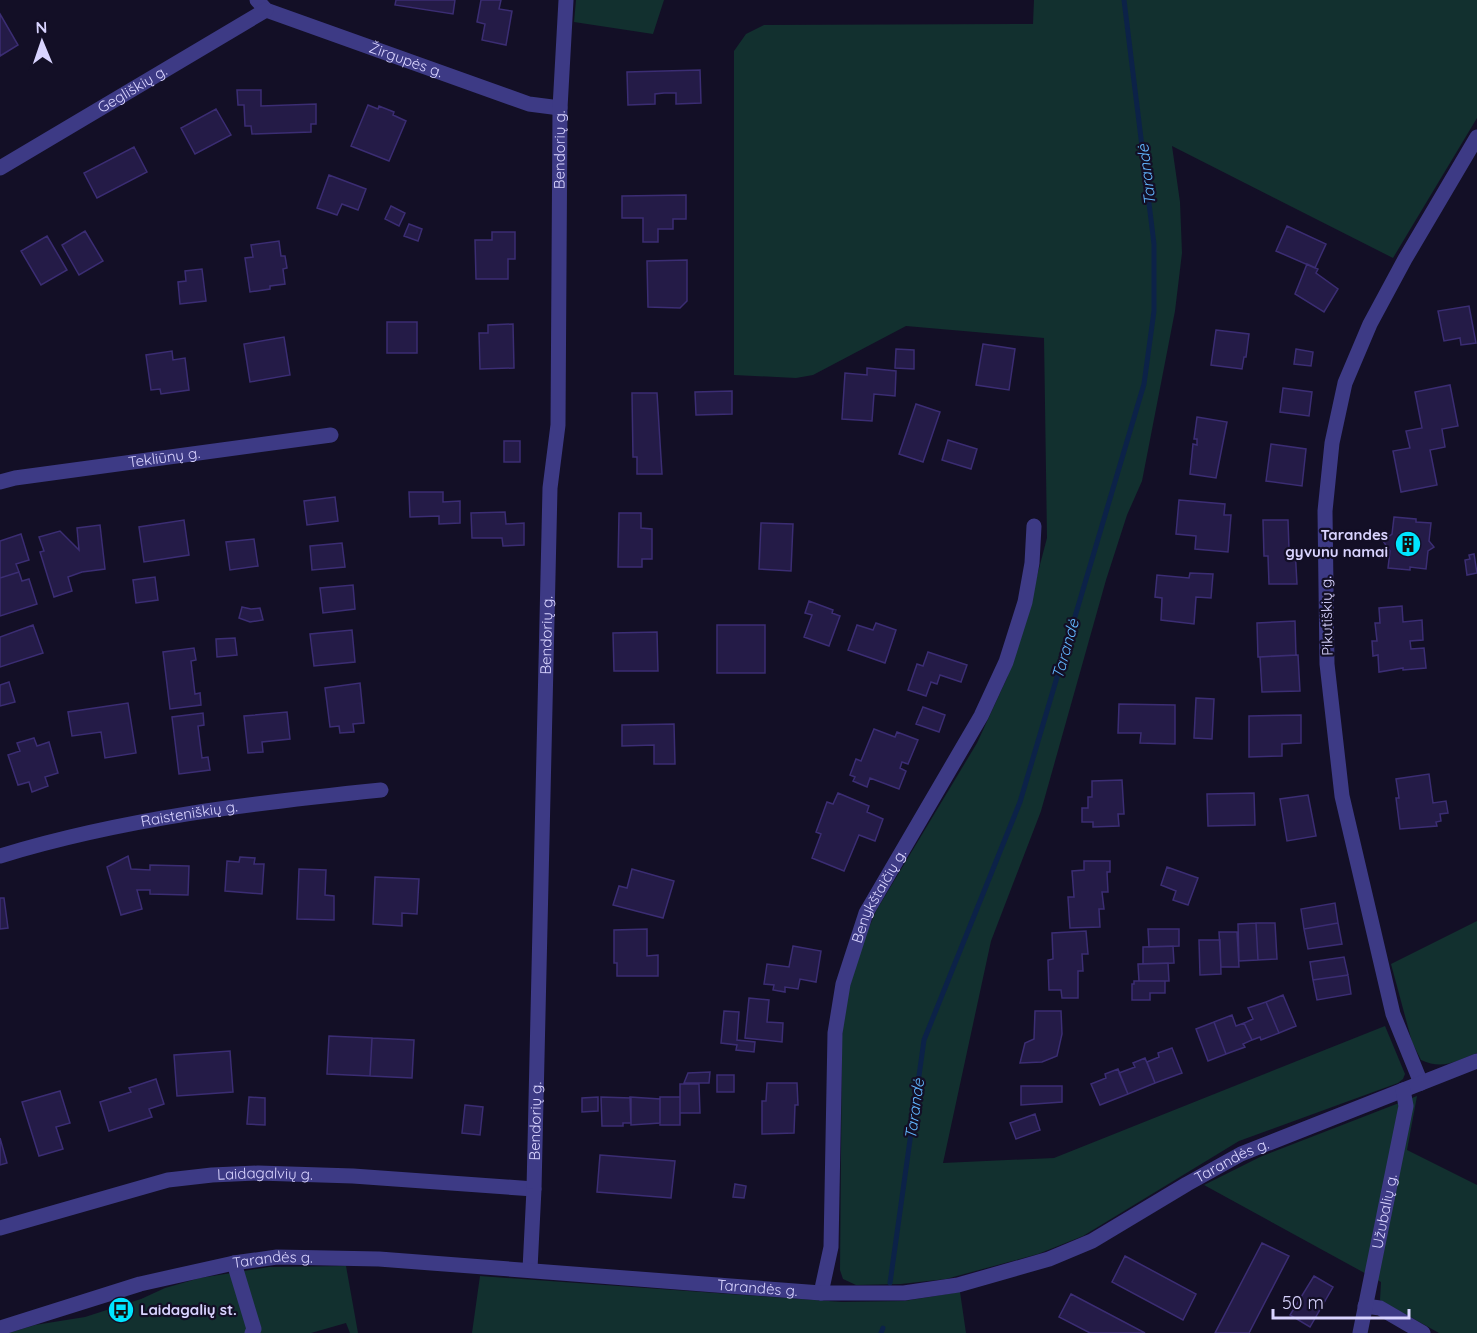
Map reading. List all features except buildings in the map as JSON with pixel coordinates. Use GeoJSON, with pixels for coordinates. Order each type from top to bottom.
{"type":"FeatureCollection","features":[{"type":"Feature","properties":{"kind":"street","name":"Bendorių g."},"geometry":{"type":"LineString","coordinates":[[530,1269],[534,1189],[550,488],[558,425],[560,108],[566,0]]}},
{"type":"Feature","properties":{"kind":"street","name":"Žirgupės g."},"geometry":{"type":"LineString","coordinates":[[261,5],[529,104],[560,108]]}},
{"type":"Feature","properties":{"kind":"street","name":"Gegliškių g."},"geometry":{"type":"LineString","coordinates":[[0,168],[261,5]]}},
{"type":"Feature","properties":{"kind":"street","name":"Pikutiškių g."},"geometry":{"type":"LineString","coordinates":[[1421,1083],[1393,1014],[1342,796],[1327,664],[1324,511],[1332,443],[1345,383],[1375,314],[1477,137]]}},
{"type":"Feature","properties":{"kind":"street","name":"Tekliūnų g."},"geometry":{"type":"LineString","coordinates":[[0,482],[15,478],[331,435]]}},
{"type":"Feature","properties":{"kind":"street","name":"Benykštaičių g."},"geometry":{"type":"LineString","coordinates":[[821,1293],[831,1247],[835,1033],[843,984],[866,913],[981,716],[1006,662],[1025,602],[1032,563],[1034,526]]}},
{"type":"Feature","properties":{"kind":"street","name":"Raisteniškių g."},"geometry":{"type":"LineString","coordinates":[[0,856],[54,839],[167,816],[381,789]]}},
{"type":"Feature","properties":{"kind":"street","name":"Tarandės g."},"geometry":{"type":"LineString","coordinates":[[0,1328],[140,1284],[234,1263],[277,1257],[329,1257],[530,1269],[821,1293],[904,1293],[958,1285],[1049,1258],[1092,1241],[1241,1154],[1477,1061]]}},
{"type":"Feature","properties":{"kind":"street","name":"Užubalių g."},"geometry":{"type":"LineString","coordinates":[[1360,1333],[1406,1106],[1403,1090]]}},
{"type":"Feature","properties":{"kind":"street","name":"Laidagalvių g."},"geometry":{"type":"LineString","coordinates":[[0,1228],[168,1180],[212,1175],[258,1173],[353,1176],[534,1189]]}},
{"type":"Feature","properties":{"kind":"street"},"geometry":{"type":"LineString","coordinates":[[234,1263],[254,1329],[252,1333]]}},
{"type":"Feature","properties":{"kind":"street"},"geometry":{"type":"LineString","coordinates":[[1365,1305],[1380,1308],[1424,1333]]}},
{"type":"Feature","properties":{"kind":"green space"},"geometry":{"type":"Polygon","coordinates":[[[576,0],[664,0],[653,34],[574,22],[576,0]]]}},
{"type":"Feature","properties":{"kind":"green space"},"geometry":{"type":"Polygon","coordinates":[[[1034,0],[1477,0],[1477,118],[1393,258],[1172,146],[1180,202],[1182,253],[1175,311],[1142,481],[1127,515],[1106,580],[1041,811],[991,941],[943,1163],[1054,1158],[1385,1026],[1405,1074],[1398,1083],[1239,1141],[1083,1236],[1038,1254],[946,1279],[901,1284],[856,1285],[843,1279],[840,1270],[842,1036],[845,999],[856,959],[876,911],[977,743],[1007,678],[1032,595],[1047,538],[1044,338],[906,326],[813,375],[796,378],[734,375],[734,51],[746,34],[764,25],[1033,24],[1034,0]]]}},
{"type":"Feature","properties":{"kind":"green space"},"geometry":{"type":"Polygon","coordinates":[[[1477,921],[1477,1053],[1443,1064],[1429,1063],[1421,1060],[1412,1042],[1391,964],[1477,921]]]}},
{"type":"Feature","properties":{"kind":"green space"},"geometry":{"type":"Polygon","coordinates":[[[1417,1096],[1407,1150],[1477,1185],[1477,1333],[1439,1333],[1380,1300],[1381,1282],[1204,1185],[1260,1157],[1417,1096]]]}},
{"type":"Feature","properties":{"kind":"green space"},"geometry":{"type":"Polygon","coordinates":[[[346,1266],[358,1333],[350,1333],[346,1323],[311,1333],[9,1333],[35,1325],[85,1317],[200,1278],[269,1267],[346,1266]]]}},
{"type":"Feature","properties":{"kind":"green space"},"geometry":{"type":"Polygon","coordinates":[[[480,1276],[842,1302],[904,1301],[960,1292],[966,1333],[472,1333],[480,1276]]]}},
{"type":"Feature","properties":{"kind":"waterway","name":"Tarandė"},"geometry":{"type":"LineString","coordinates":[[890,1283],[924,1040],[1020,802],[1144,384],[1154,311],[1154,244],[1124,0]]}},
{"type":"Feature","properties":{"kind":"waterway","name":"Tarandė"},"geometry":{"type":"LineString","coordinates":[[881,1333],[883,1328]]}},
{"type":"Feature","properties":{"kind":"place","name":"Tarandes gyvunu namai"},"geometry":{"type":"Point","coordinates":[1408,544]}},
{"type":"Feature","properties":{"kind":"place","name":"Laidagalių st."},"geometry":{"type":"Point","coordinates":[121,1310]}}]}
